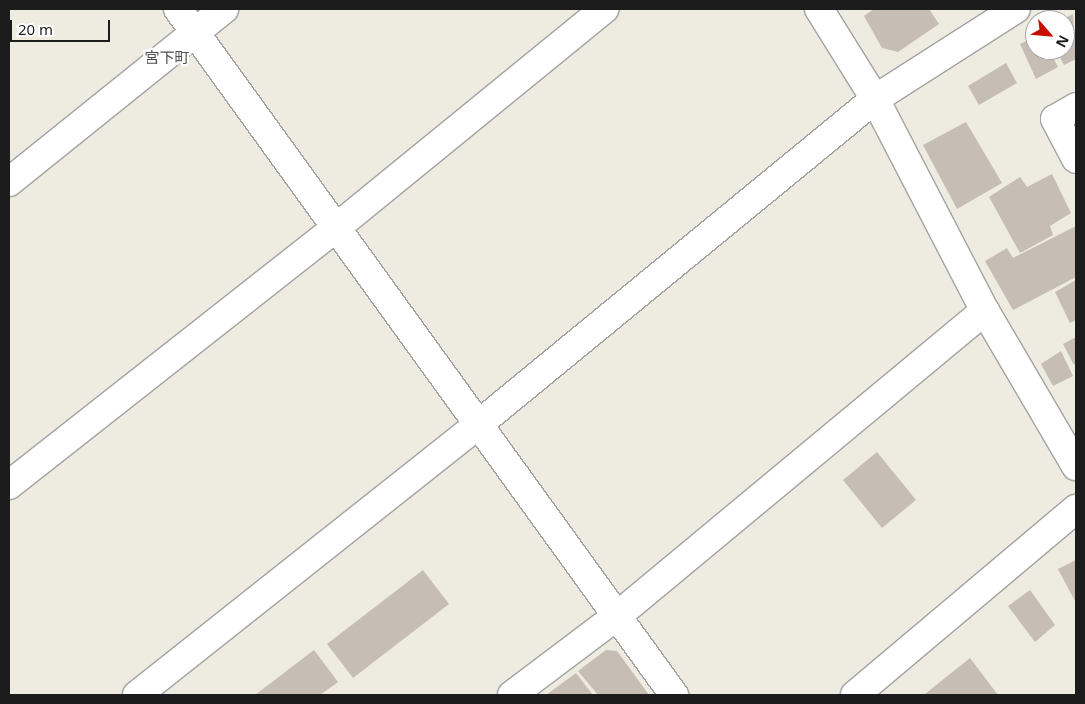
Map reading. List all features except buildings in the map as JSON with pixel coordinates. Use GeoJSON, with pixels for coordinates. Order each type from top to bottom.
{"type":"FeatureCollection","features":[{"type":"Feature","properties":{"kind":"street"},"geometry":{"type":"LineString","coordinates":[[178,9],[674,695]]}},
{"type":"Feature","properties":{"kind":"street"},"geometry":{"type":"LineString","coordinates":[[9,182],[224,9]]}},
{"type":"Feature","properties":{"kind":"street"},"geometry":{"type":"LineString","coordinates":[[9,485],[336,227],[604,9]]}},
{"type":"Feature","properties":{"kind":"street"},"geometry":{"type":"LineString","coordinates":[[819,9],[875,99],[985,311],[1076,466]]}},
{"type":"Feature","properties":{"kind":"street"},"geometry":{"type":"LineString","coordinates":[[137,695],[479,424],[875,99],[1016,9]]}},
{"type":"Feature","properties":{"kind":"street"},"geometry":{"type":"LineString","coordinates":[[1076,107],[1054,119],[1076,159]]}},
{"type":"Feature","properties":{"kind":"street"},"geometry":{"type":"LineString","coordinates":[[512,695],[617,616],[985,311]]}},
{"type":"Feature","properties":{"kind":"street"},"geometry":{"type":"LineString","coordinates":[[855,695],[1076,510]]}},
{"type":"Feature","properties":{"kind":"district","name":"宮下町"},"geometry":{"type":"Point","coordinates":[167,58]}}]}
